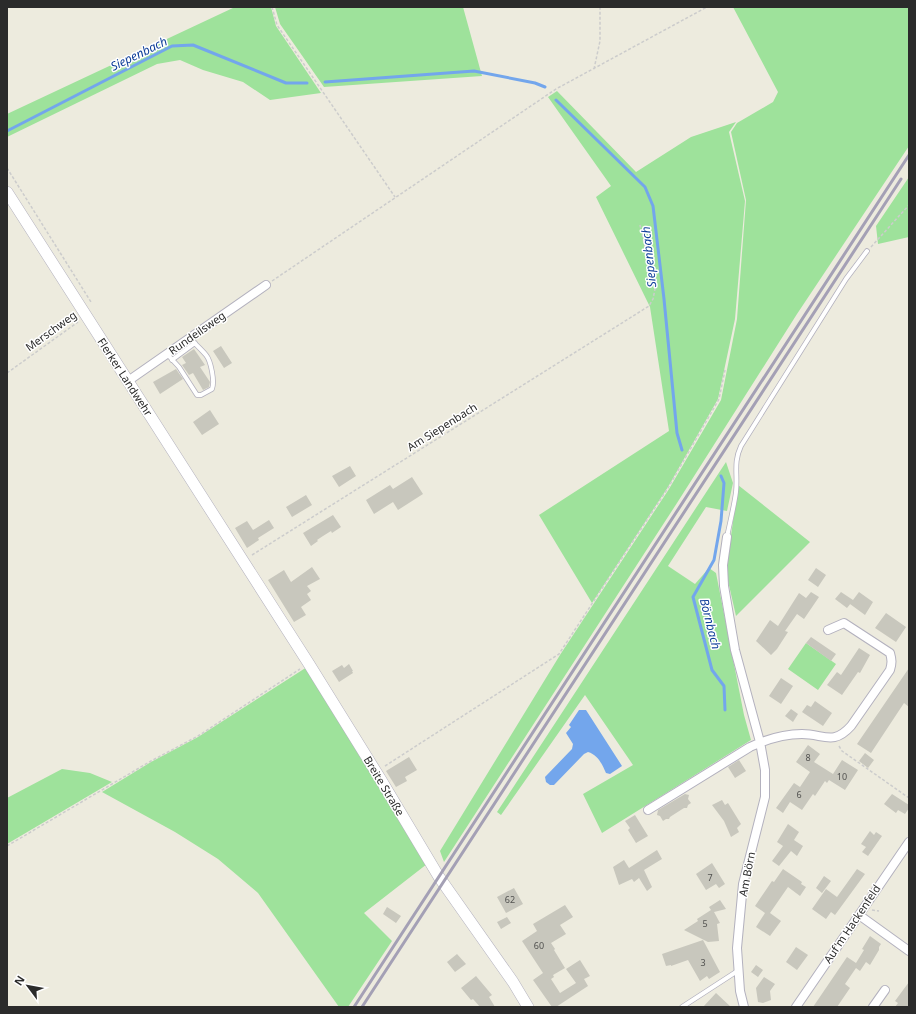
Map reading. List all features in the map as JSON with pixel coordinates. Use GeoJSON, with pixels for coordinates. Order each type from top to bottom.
{"type":"FeatureCollection","features":[{"type":"Feature","properties":{"kind":"street","name":"Flerker Landwehr"},"geometry":{"type":"LineString","coordinates":[[7,192],[243,562]]}},
{"type":"Feature","properties":{"kind":"street","name":"Rundeilsweg"},"geometry":{"type":"LineString","coordinates":[[128,381],[169,357],[192,341],[266,285]]}},
{"type":"Feature","properties":{"kind":"street","name":"Am Börn"},"geometry":{"type":"LineString","coordinates":[[727,537],[723,565],[724,586],[735,650],[760,742],[765,770],[765,797],[743,884],[738,948],[740,991],[744,1007]]}},
{"type":"Feature","properties":{"kind":"street","name":"Breite Straße"},"geometry":{"type":"LineString","coordinates":[[243,562],[376,772],[439,878],[513,982],[528,1007]]}},
{"type":"Feature","properties":{"kind":"street"},"geometry":{"type":"LineString","coordinates":[[648,810],[760,742],[790,735],[803,734],[833,738],[840,736],[852,726],[890,670],[892,664],[890,653],[844,623],[828,630]]}},
{"type":"Feature","properties":{"kind":"street","name":"Auf'm Hackenfeld"},"geometry":{"type":"LineString","coordinates":[[796,1007],[909,842]]}},
{"type":"Feature","properties":{"kind":"street"},"geometry":{"type":"LineString","coordinates":[[859,915],[909,951]]}},
{"type":"Feature","properties":{"kind":"street"},"geometry":{"type":"LineString","coordinates":[[874,1007],[885,990]]}},
{"type":"Feature","properties":{"kind":"lane"},"geometry":{"type":"LineString","coordinates":[[727,537],[736,493],[736,460],[741,446],[846,279],[867,251]]}},
{"type":"Feature","properties":{"kind":"lane"},"geometry":{"type":"LineString","coordinates":[[169,357],[179,367],[198,395],[212,389],[212,376],[207,356],[192,341]]}},
{"type":"Feature","properties":{"kind":"lane"},"geometry":{"type":"LineString","coordinates":[[682,1007],[739,970]]}},
{"type":"Feature","properties":{"kind":"path"},"geometry":{"type":"LineString","coordinates":[[272,7],[277,25],[395,197]]}},
{"type":"Feature","properties":{"kind":"path"},"geometry":{"type":"LineString","coordinates":[[594,69],[600,41],[600,7]]}},
{"type":"Feature","properties":{"kind":"path"},"geometry":{"type":"LineString","coordinates":[[266,285],[556,89],[707,7]]}},
{"type":"Feature","properties":{"kind":"path"},"geometry":{"type":"LineString","coordinates":[[7,168],[92,304]]}},
{"type":"Feature","properties":{"kind":"path"},"geometry":{"type":"LineString","coordinates":[[867,251],[909,205]]}},
{"type":"Feature","properties":{"kind":"path","name":"Am Siepenbach"},"geometry":{"type":"LineString","coordinates":[[243,562],[649,306],[653,299],[654,289],[640,225]]}},
{"type":"Feature","properties":{"kind":"path","name":"Merschweg"},"geometry":{"type":"LineString","coordinates":[[7,372],[86,316]]}},
{"type":"Feature","properties":{"kind":"path"},"geometry":{"type":"LineString","coordinates":[[376,772],[559,654],[668,488],[719,400],[725,370]]}},
{"type":"Feature","properties":{"kind":"path"},"geometry":{"type":"LineString","coordinates":[[7,846],[151,761],[198,736],[250,703],[292,673],[309,664]]}},
{"type":"Feature","properties":{"kind":"path"},"geometry":{"type":"LineString","coordinates":[[833,738],[842,751],[909,798]]}},
{"type":"Feature","properties":{"kind":"green space"},"geometry":{"type":"Polygon","coordinates":[[[235,7],[271,7],[276,26],[321,93],[270,100],[243,82],[203,70],[180,60],[157,64],[7,137],[7,114],[235,7]]]}},
{"type":"Feature","properties":{"kind":"green space"},"geometry":{"type":"Polygon","coordinates":[[[275,7],[463,7],[482,76],[324,87],[280,24],[275,7]]]}},
{"type":"Feature","properties":{"kind":"green space"},"geometry":{"type":"Polygon","coordinates":[[[733,7],[909,7],[909,146],[797,314],[677,503],[444,862],[440,851],[560,655],[669,489],[721,400],[737,319],[746,200],[731,132],[737,123],[773,102],[778,92],[733,7]]]}},
{"type":"Feature","properties":{"kind":"green space"},"geometry":{"type":"Polygon","coordinates":[[[557,91],[636,172],[691,137],[736,122],[729,132],[745,201],[735,319],[718,399],[668,487],[592,603],[539,515],[669,431],[650,307],[596,197],[611,186],[548,97],[557,91]]]}},
{"type":"Feature","properties":{"kind":"green space"},"geometry":{"type":"Polygon","coordinates":[[[909,177],[909,237],[878,244],[876,226],[909,177]]]}},
{"type":"Feature","properties":{"kind":"green space"},"geometry":{"type":"Polygon","coordinates":[[[726,462],[733,483],[727,511],[706,507],[668,566],[695,584],[709,568],[716,573],[744,715],[751,740],[602,833],[583,794],[633,765],[585,695],[501,815],[497,812],[726,462]]]}},
{"type":"Feature","properties":{"kind":"green space"},"geometry":{"type":"Polygon","coordinates":[[[738,485],[810,542],[736,616],[726,572],[738,485]]]}},
{"type":"Feature","properties":{"kind":"green space"},"geometry":{"type":"Polygon","coordinates":[[[806,643],[836,664],[818,690],[788,669],[806,643]]]}},
{"type":"Feature","properties":{"kind":"green space"},"geometry":{"type":"Polygon","coordinates":[[[307,667],[427,864],[364,913],[392,941],[348,1007],[339,1007],[258,893],[218,859],[175,832],[102,792],[151,762],[198,737],[307,667]]]}},
{"type":"Feature","properties":{"kind":"green space"},"geometry":{"type":"Polygon","coordinates":[[[62,769],[90,773],[112,782],[7,844],[7,798],[62,769]]]}},
{"type":"Feature","properties":{"kind":"water"},"geometry":{"type":"Polygon","coordinates":[[[579,710],[586,710],[622,766],[610,774],[606,773],[597,758],[588,752],[584,754],[554,785],[550,785],[546,782],[545,777],[572,749],[573,744],[566,733],[571,727],[569,725],[579,710]]]}},
{"type":"Feature","properties":{"kind":"building"},"geometry":{"type":"Polygon","coordinates":[[[221,346],[232,363],[224,368],[213,351],[221,346]]]}},
{"type":"Feature","properties":{"kind":"building"},"geometry":{"type":"Polygon","coordinates":[[[194,349],[205,365],[200,367],[210,382],[209,387],[203,390],[193,373],[189,375],[182,365],[186,363],[182,357],[194,349]]]}},
{"type":"Feature","properties":{"kind":"building"},"geometry":{"type":"Polygon","coordinates":[[[176,369],[183,379],[160,394],[153,382],[176,369]]]}},
{"type":"Feature","properties":{"kind":"building"},"geometry":{"type":"Polygon","coordinates":[[[210,410],[219,424],[202,435],[193,422],[210,410]]]}},
{"type":"Feature","properties":{"kind":"building"},"geometry":{"type":"Polygon","coordinates":[[[350,466],[356,476],[339,487],[332,476],[350,466]]]}},
{"type":"Feature","properties":{"kind":"building"},"geometry":{"type":"Polygon","coordinates":[[[412,477],[423,494],[398,510],[393,502],[374,514],[366,500],[390,485],[393,489],[412,477]]]}},
{"type":"Feature","properties":{"kind":"building"},"geometry":{"type":"Polygon","coordinates":[[[306,495],[312,505],[292,517],[286,507],[306,495]]]}},
{"type":"Feature","properties":{"kind":"building"},"geometry":{"type":"Polygon","coordinates":[[[333,515],[341,527],[332,533],[331,531],[323,536],[311,546],[303,533],[333,515]]]}},
{"type":"Feature","properties":{"kind":"building"},"geometry":{"type":"Polygon","coordinates":[[[269,520],[274,528],[258,538],[259,540],[247,548],[235,528],[247,521],[253,530],[269,520]]]}},
{"type":"Feature","properties":{"kind":"building"},"geometry":{"type":"Polygon","coordinates":[[[312,567],[320,579],[307,586],[311,591],[307,594],[311,600],[301,607],[306,615],[294,622],[268,580],[284,570],[291,582],[312,567]]]}},
{"type":"Feature","properties":{"kind":"building"},"geometry":{"type":"Polygon","coordinates":[[[816,568],[826,575],[818,587],[808,580],[816,568]]]}},
{"type":"Feature","properties":{"kind":"building"},"geometry":{"type":"Polygon","coordinates":[[[811,592],[819,597],[804,619],[797,614],[785,631],[788,632],[777,649],[771,655],[756,641],[770,620],[778,626],[799,593],[806,598],[811,592]]]}},
{"type":"Feature","properties":{"kind":"building"},"geometry":{"type":"Polygon","coordinates":[[[841,592],[853,600],[859,592],[873,602],[865,615],[850,604],[847,608],[835,599],[841,592]]]}},
{"type":"Feature","properties":{"kind":"building"},"geometry":{"type":"Polygon","coordinates":[[[886,613],[906,627],[896,642],[875,628],[886,613]]]}},
{"type":"Feature","properties":{"kind":"building"},"geometry":{"type":"Polygon","coordinates":[[[811,637],[836,654],[831,661],[806,643],[811,637]]]}},
{"type":"Feature","properties":{"kind":"building"},"geometry":{"type":"Polygon","coordinates":[[[859,648],[870,655],[860,673],[858,672],[842,695],[827,685],[837,672],[841,675],[859,648]]]}},
{"type":"Feature","properties":{"kind":"building"},"geometry":{"type":"Polygon","coordinates":[[[349,664],[353,673],[339,682],[332,671],[342,665],[344,668],[349,664]]]}},
{"type":"Feature","properties":{"kind":"building"},"geometry":{"type":"Polygon","coordinates":[[[909,668],[909,707],[904,703],[871,753],[857,744],[909,668]]]}},
{"type":"Feature","properties":{"kind":"building"},"geometry":{"type":"Polygon","coordinates":[[[781,678],[793,686],[781,704],[769,696],[781,678]]]}},
{"type":"Feature","properties":{"kind":"building"},"geometry":{"type":"Polygon","coordinates":[[[815,701],[832,713],[823,726],[802,712],[807,705],[811,707],[815,701]]]}},
{"type":"Feature","properties":{"kind":"building"},"geometry":{"type":"Polygon","coordinates":[[[791,709],[798,714],[793,722],[785,716],[791,709]]]}},
{"type":"Feature","properties":{"kind":"building"},"geometry":{"type":"Polygon","coordinates":[[[808,745],[820,754],[814,762],[833,774],[842,760],[858,770],[845,790],[829,780],[827,783],[825,781],[815,796],[813,794],[802,810],[790,802],[783,813],[776,808],[794,783],[800,787],[810,772],[796,762],[808,745]]]}},
{"type":"Feature","properties":{"kind":"building"},"geometry":{"type":"Polygon","coordinates":[[[865,753],[874,760],[868,768],[859,761],[865,753]]]}},
{"type":"Feature","properties":{"kind":"building"},"geometry":{"type":"Polygon","coordinates":[[[409,757],[417,770],[405,777],[407,781],[396,787],[386,771],[409,757]]]}},
{"type":"Feature","properties":{"kind":"building"},"geometry":{"type":"Polygon","coordinates":[[[739,760],[746,771],[735,778],[728,767],[739,760]]]}},
{"type":"Feature","properties":{"kind":"building"},"geometry":{"type":"Polygon","coordinates":[[[685,794],[689,795],[688,799],[691,803],[687,808],[684,808],[669,819],[663,821],[660,816],[657,815],[658,810],[685,794]]]}},
{"type":"Feature","properties":{"kind":"building"},"geometry":{"type":"Polygon","coordinates":[[[892,794],[909,805],[909,808],[905,814],[898,810],[896,813],[884,804],[892,794]]]}},
{"type":"Feature","properties":{"kind":"building"},"geometry":{"type":"Polygon","coordinates":[[[722,800],[725,805],[728,803],[741,824],[737,828],[739,832],[731,837],[724,821],[712,805],[722,800]]]}},
{"type":"Feature","properties":{"kind":"building"},"geometry":{"type":"Polygon","coordinates":[[[635,815],[648,836],[636,843],[628,830],[630,828],[625,821],[635,815]]]}},
{"type":"Feature","properties":{"kind":"building"},"geometry":{"type":"Polygon","coordinates":[[[788,824],[799,832],[794,840],[803,846],[797,856],[791,851],[779,866],[772,861],[783,846],[777,842],[788,824]]]}},
{"type":"Feature","properties":{"kind":"building"},"geometry":{"type":"Polygon","coordinates":[[[870,831],[874,835],[876,832],[882,836],[868,856],[862,852],[866,847],[861,844],[870,831]]]}},
{"type":"Feature","properties":{"kind":"building"},"geometry":{"type":"Polygon","coordinates":[[[657,850],[662,859],[644,870],[652,887],[647,891],[639,878],[634,882],[632,879],[619,885],[613,867],[624,860],[629,868],[657,850]]]}},
{"type":"Feature","properties":{"kind":"building"},"geometry":{"type":"Polygon","coordinates":[[[712,863],[725,884],[719,888],[716,884],[706,890],[696,874],[712,863]]]}},
{"type":"Feature","properties":{"kind":"building"},"geometry":{"type":"Polygon","coordinates":[[[783,869],[802,882],[801,884],[806,887],[800,896],[788,887],[770,913],[781,921],[770,936],[756,927],[765,913],[755,906],[772,881],[774,882],[783,869]]]}},
{"type":"Feature","properties":{"kind":"building"},"geometry":{"type":"Polygon","coordinates":[[[857,869],[865,874],[835,915],[831,912],[826,919],[812,909],[826,889],[837,897],[857,869]]]}},
{"type":"Feature","properties":{"kind":"building"},"geometry":{"type":"Polygon","coordinates":[[[824,876],[831,881],[822,893],[816,888],[824,876]]]}},
{"type":"Feature","properties":{"kind":"building"},"geometry":{"type":"Polygon","coordinates":[[[514,888],[523,904],[506,913],[497,897],[514,888]]]}},
{"type":"Feature","properties":{"kind":"building"},"geometry":{"type":"Polygon","coordinates":[[[720,900],[726,909],[714,912],[720,923],[717,924],[719,941],[708,942],[684,930],[698,921],[697,919],[711,910],[709,907],[720,900]]]}},
{"type":"Feature","properties":{"kind":"building"},"geometry":{"type":"Polygon","coordinates":[[[565,905],[573,917],[560,925],[566,934],[551,943],[565,968],[553,975],[554,977],[551,979],[560,993],[576,983],[566,969],[580,960],[590,976],[584,979],[588,986],[556,1007],[552,1007],[533,980],[543,973],[522,941],[537,931],[533,924],[565,905]]]}},
{"type":"Feature","properties":{"kind":"building"},"geometry":{"type":"Polygon","coordinates":[[[387,907],[401,916],[396,923],[383,914],[387,907]]]}},
{"type":"Feature","properties":{"kind":"building"},"geometry":{"type":"Polygon","coordinates":[[[507,917],[511,923],[501,929],[497,922],[507,917]]]}},
{"type":"Feature","properties":{"kind":"building"},"geometry":{"type":"Polygon","coordinates":[[[870,936],[881,944],[879,950],[870,965],[866,962],[860,971],[856,968],[845,984],[850,988],[837,1007],[813,1007],[847,957],[856,963],[870,936]]]}},
{"type":"Feature","properties":{"kind":"building"},"geometry":{"type":"Polygon","coordinates":[[[703,940],[720,972],[709,979],[707,976],[700,981],[688,960],[671,966],[666,966],[662,954],[703,940]]]}},
{"type":"Feature","properties":{"kind":"building"},"geometry":{"type":"Polygon","coordinates":[[[796,947],[808,955],[797,970],[786,962],[796,947]]]}},
{"type":"Feature","properties":{"kind":"building"},"geometry":{"type":"Polygon","coordinates":[[[457,954],[466,964],[455,972],[447,962],[457,954]]]}},
{"type":"Feature","properties":{"kind":"building"},"geometry":{"type":"Polygon","coordinates":[[[756,965],[763,970],[758,977],[751,972],[756,965]]]}},
{"type":"Feature","properties":{"kind":"building"},"geometry":{"type":"Polygon","coordinates":[[[476,976],[492,995],[489,997],[495,1007],[480,1007],[473,999],[471,1000],[461,988],[476,976]]]}},
{"type":"Feature","properties":{"kind":"building"},"geometry":{"type":"Polygon","coordinates":[[[764,977],[775,984],[770,991],[771,1000],[763,1003],[758,1002],[756,988],[764,977]]]}},
{"type":"Feature","properties":{"kind":"building"},"geometry":{"type":"Polygon","coordinates":[[[909,982],[909,1007],[895,1007],[898,1003],[895,1001],[909,982]]]}},
{"type":"Feature","properties":{"kind":"building"},"geometry":{"type":"Polygon","coordinates":[[[716,993],[731,1007],[703,1007],[716,993]]]}},
{"type":"Feature","properties":{"kind":"waterway","name":"Siepenbach"},"geometry":{"type":"LineString","coordinates":[[7,131],[172,46],[193,45],[286,83],[307,83]]}},
{"type":"Feature","properties":{"kind":"waterway","name":"Siepenbach"},"geometry":{"type":"LineString","coordinates":[[325,82],[474,71],[535,83],[545,87]]}},
{"type":"Feature","properties":{"kind":"waterway","name":"Siepenbach"},"geometry":{"type":"LineString","coordinates":[[556,100],[645,187],[653,206],[677,433],[682,450]]}},
{"type":"Feature","properties":{"kind":"waterway","name":"Börnbach"},"geometry":{"type":"LineString","coordinates":[[721,476],[724,483],[721,521],[714,560],[693,597],[712,670],[724,686],[725,710]]}},
{"type":"Feature","properties":{"kind":"railway"},"geometry":{"type":"LineString","coordinates":[[354,1007],[909,155]]}},
{"type":"Feature","properties":{"kind":"railway"},"geometry":{"type":"LineString","coordinates":[[362,1007],[901,179]]}}]}
